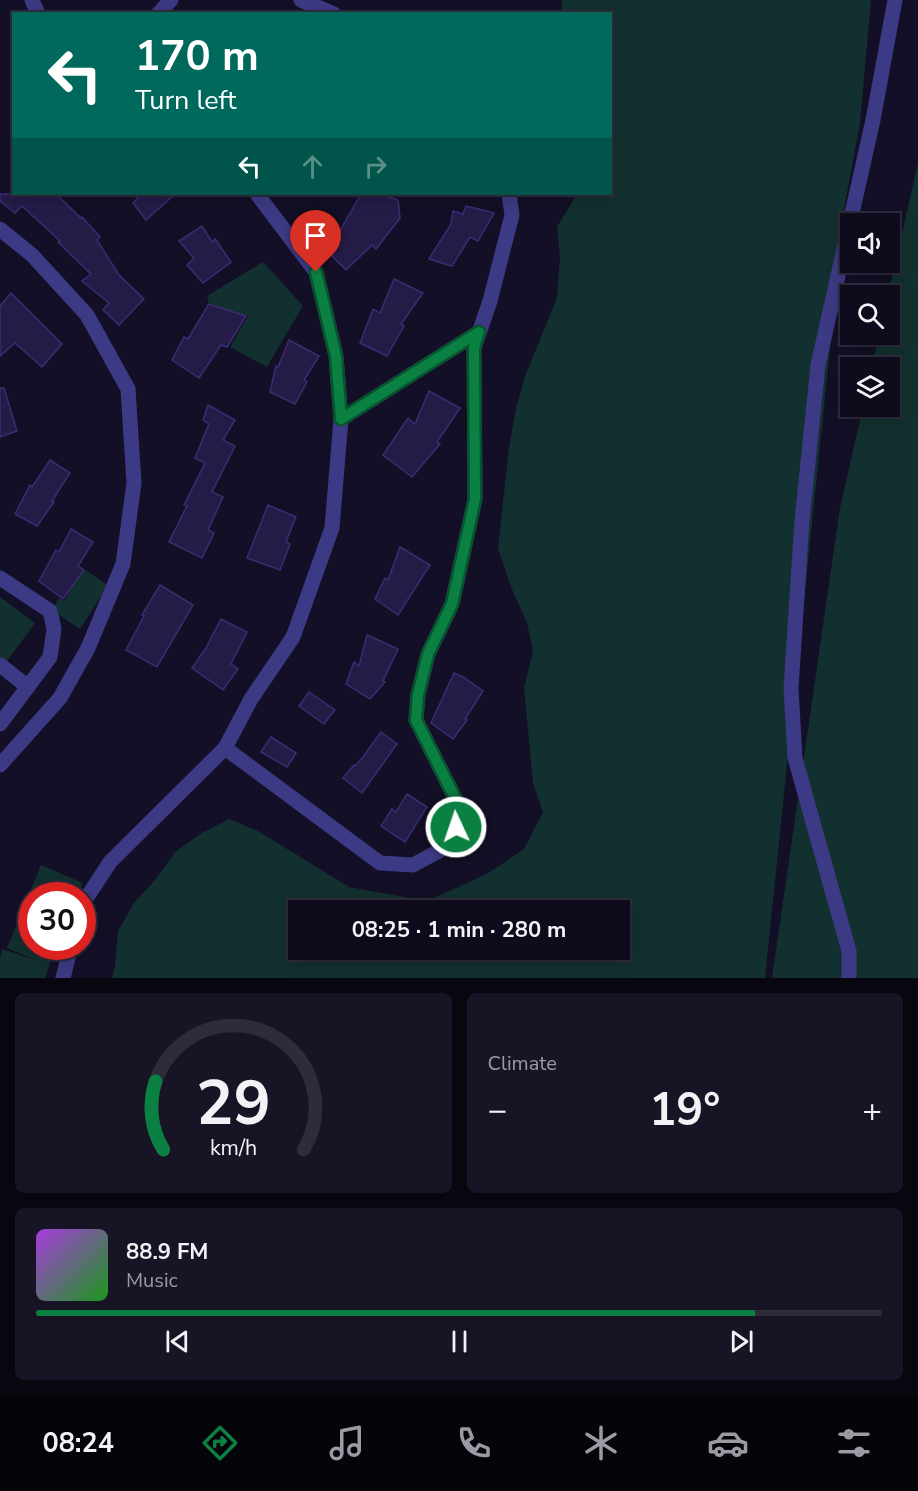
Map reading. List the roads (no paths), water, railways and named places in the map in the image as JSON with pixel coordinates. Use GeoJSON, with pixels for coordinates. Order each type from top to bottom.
{"type":"FeatureCollection","features":[{"type":"Feature","properties":{"kind":"street"},"geometry":{"type":"LineString","coordinates":[[160,12],[171,0]]}},
{"type":"Feature","properties":{"kind":"street"},"geometry":{"type":"LineString","coordinates":[[301,0],[329,12]]}},
{"type":"Feature","properties":{"kind":"street"},"geometry":{"type":"LineString","coordinates":[[849,978],[849,951],[795,758],[790,688],[802,522],[818,365],[873,120],[896,0]]}},
{"type":"Feature","properties":{"kind":"street"},"geometry":{"type":"LineString","coordinates":[[96,884],[110,862],[225,748],[251,699],[293,637],[332,528],[341,419],[336,356],[316,272],[258,195]]}},
{"type":"Feature","properties":{"kind":"street"},"geometry":{"type":"LineString","coordinates":[[225,748],[380,863],[413,865],[439,851],[456,827],[460,808],[416,720],[418,695],[428,654],[452,604],[475,499],[474,348],[490,301],[512,215],[509,195]]}},
{"type":"Feature","properties":{"kind":"street"},"geometry":{"type":"LineString","coordinates":[[0,229],[32,255],[87,315],[128,389],[134,483],[123,564],[88,648],[60,698],[0,765]]}},
{"type":"Feature","properties":{"kind":"street"},"geometry":{"type":"LineString","coordinates":[[341,419],[479,332]]}},
{"type":"Feature","properties":{"kind":"street"},"geometry":{"type":"LineString","coordinates":[[0,578],[50,611],[54,629],[50,657],[0,724]]}},
{"type":"Feature","properties":{"kind":"street"},"geometry":{"type":"LineString","coordinates":[[0,665],[28,687]]}},
{"type":"Feature","properties":{"kind":"street"},"geometry":{"type":"LineString","coordinates":[[63,978],[68,960]]}}]}
